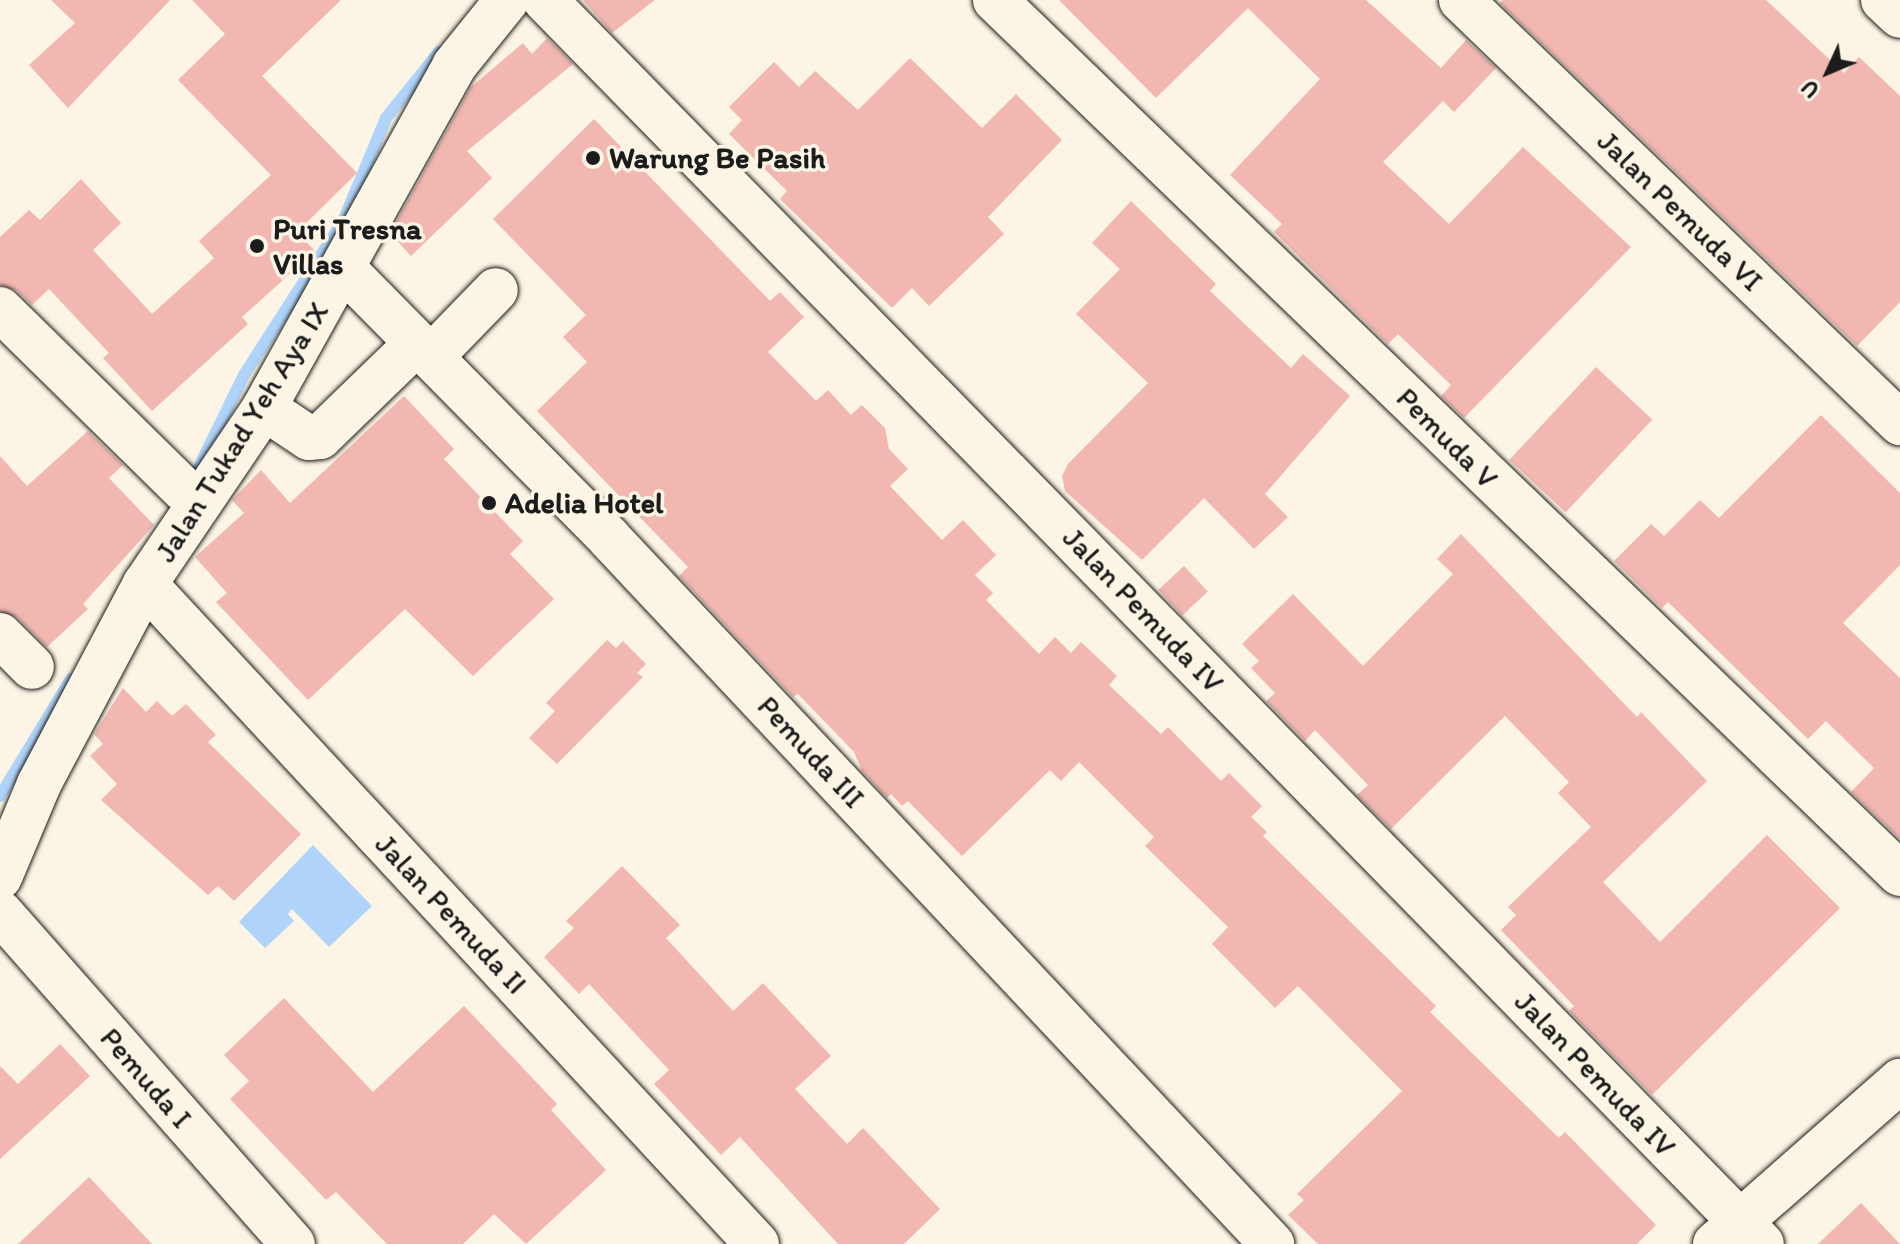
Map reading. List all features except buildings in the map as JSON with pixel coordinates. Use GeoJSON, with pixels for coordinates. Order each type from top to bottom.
{"type":"FeatureCollection","features":[{"type":"Feature","properties":{"kind":"street","name":"Jalan Tukad Yeh Aya IX"},"geometry":{"type":"LineString","coordinates":[[0,877],[39,784],[145,584],[264,408],[419,124],[454,66],[507,0]]}},
{"type":"Feature","properties":{"kind":"street","name":"Jalan Pemuda IV"},"geometry":{"type":"LineString","coordinates":[[545,0],[1739,1237]]}},
{"type":"Feature","properties":{"kind":"street","name":"Jalan Pemuda VI"},"geometry":{"type":"LineString","coordinates":[[1461,0],[1900,423]]}},
{"type":"Feature","properties":{"kind":"street"},"geometry":{"type":"LineString","coordinates":[[1883,0],[1900,16]]}},
{"type":"Feature","properties":{"kind":"street","name":"Pemuda V"},"geometry":{"type":"LineString","coordinates":[[1001,2],[1900,874]]}},
{"type":"Feature","properties":{"kind":"street","name":"Pemuda III"},"geometry":{"type":"LineString","coordinates":[[343,268],[630,561],[1272,1244]]}},
{"type":"Feature","properties":{"kind":"street"},"geometry":{"type":"LineString","coordinates":[[264,408],[309,438],[320,437],[496,290]]}},
{"type":"Feature","properties":{"kind":"street"},"geometry":{"type":"LineString","coordinates":[[0,309],[184,490]]}},
{"type":"Feature","properties":{"kind":"street","name":"Jalan Pemuda II"},"geometry":{"type":"LineString","coordinates":[[145,584],[757,1244]]}},
{"type":"Feature","properties":{"kind":"street"},"geometry":{"type":"LineString","coordinates":[[0,635],[32,667]]}},
{"type":"Feature","properties":{"kind":"street","name":"Pemuda I"},"geometry":{"type":"LineString","coordinates":[[0,912],[293,1244]]}},
{"type":"Feature","properties":{"kind":"street"},"geometry":{"type":"LineString","coordinates":[[1739,1237],[1900,1081]]}},
{"type":"Feature","properties":{"kind":"water"},"geometry":{"type":"Polygon","coordinates":[[[313,845],[372,906],[329,947],[292,909],[288,914],[294,921],[265,948],[239,922],[313,845]]]}},
{"type":"Feature","properties":{"kind":"waterway"},"geometry":{"type":"LineString","coordinates":[[196,473],[244,375],[344,219],[386,118],[439,52]]}},
{"type":"Feature","properties":{"kind":"waterway"},"geometry":{"type":"LineString","coordinates":[[0,796],[71,679]]}},
{"type":"Feature","properties":{"kind":"place","name":"Warung Be Pasih"},"geometry":{"type":"Point","coordinates":[593,158]}},
{"type":"Feature","properties":{"kind":"place","name":"Puri Tresna Villas"},"geometry":{"type":"Point","coordinates":[257,246]}},
{"type":"Feature","properties":{"kind":"place","name":"Adelia Hotel"},"geometry":{"type":"Point","coordinates":[489,503]}}]}
